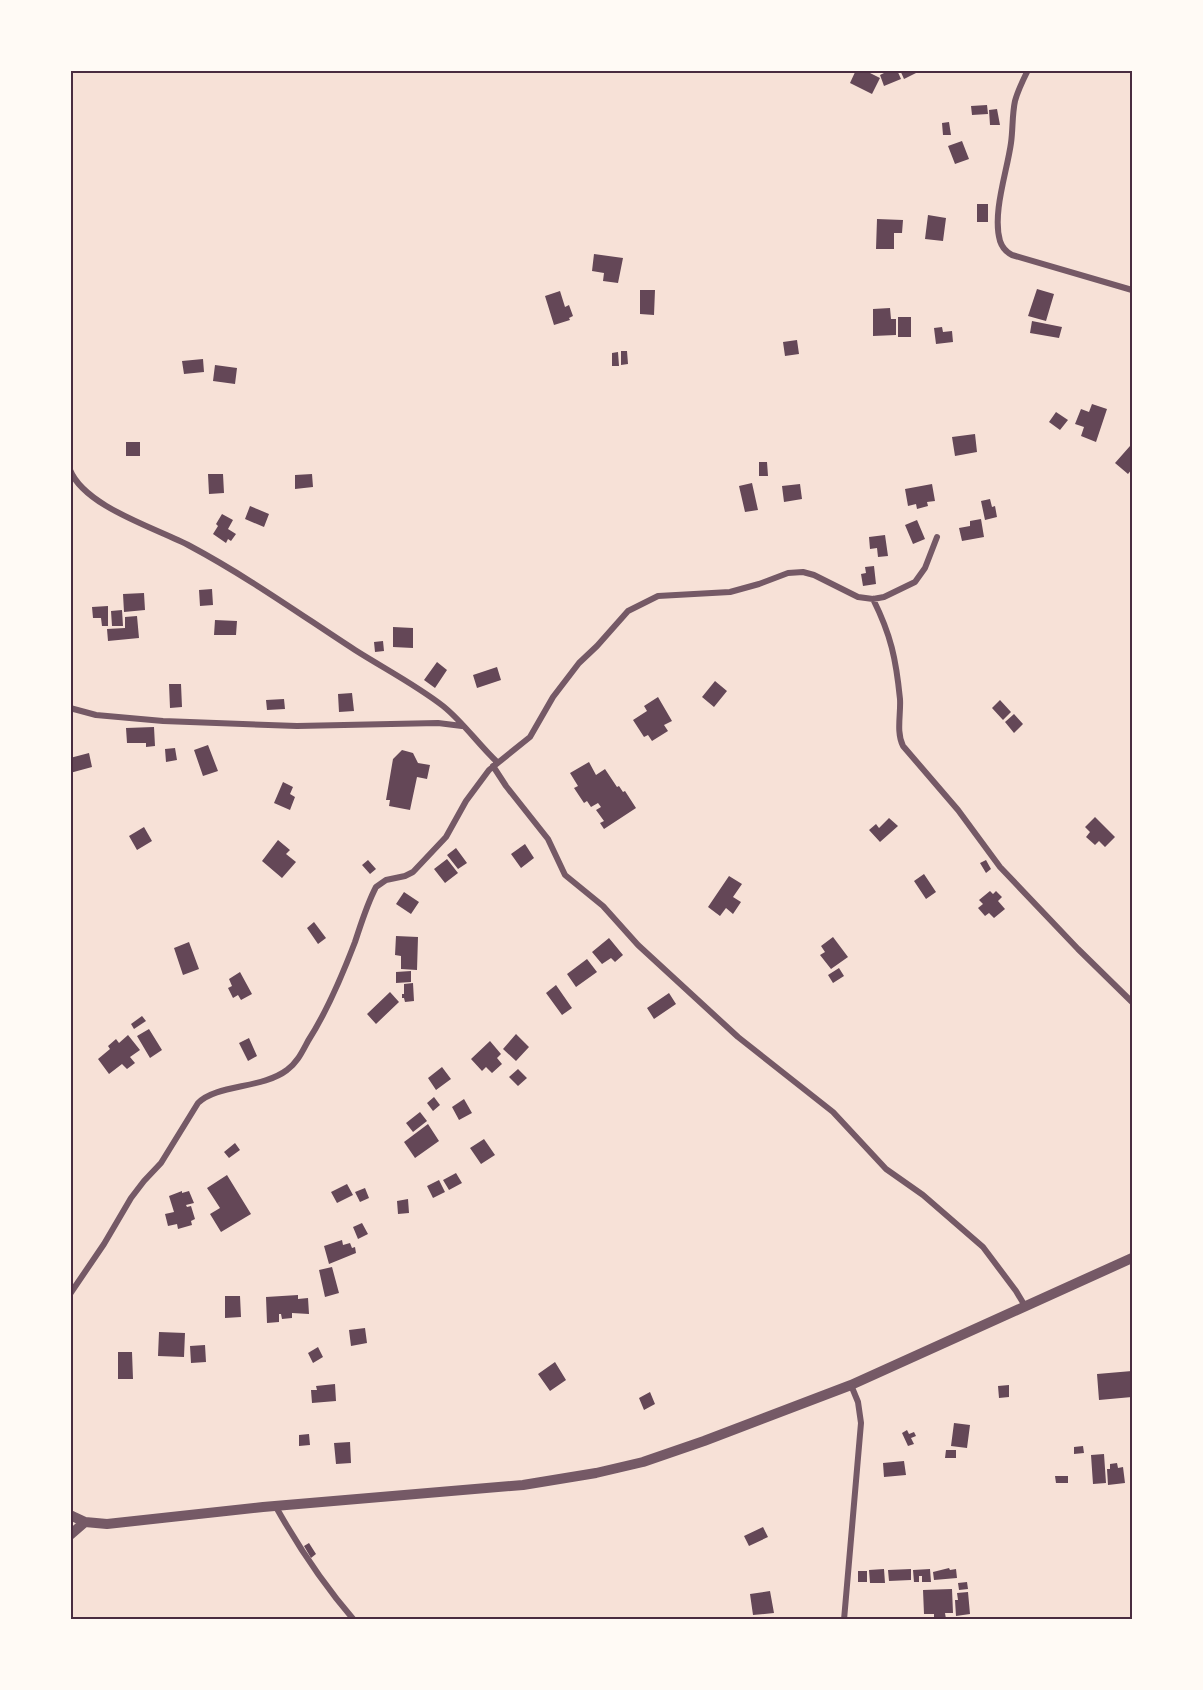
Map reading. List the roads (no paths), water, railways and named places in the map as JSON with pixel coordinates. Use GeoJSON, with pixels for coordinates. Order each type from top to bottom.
{"type":"FeatureCollection","features":[{"type":"Feature","properties":{"kind":"street"},"geometry":{"type":"LineString","coordinates":[[1028,70],[1015,103],[1001,200],[1000,243],[1006,252],[1012,255],[1132,290]]}},
{"type":"Feature","properties":{"kind":"street"},"geometry":{"type":"LineString","coordinates":[[70,470],[85,492],[99,502],[190,546],[251,580],[445,707],[495,764],[506,786],[548,839],[565,875],[603,906],[638,945],[738,1037],[833,1113],[886,1169],[923,1195],[983,1247],[1025,1306]]}},
{"type":"Feature","properties":{"kind":"street"},"geometry":{"type":"LineString","coordinates":[[70,1294],[104,1244],[131,1198],[161,1164],[198,1103],[216,1094],[269,1080],[295,1063],[321,1021],[343,974],[376,887],[386,880],[412,872],[446,837],[466,801],[495,764],[530,737],[553,697],[574,669],[621,617],[658,596],[730,592],[788,573],[803,572],[813,575],[858,597],[873,599],[884,597],[915,582],[925,568],[937,537]]}},
{"type":"Feature","properties":{"kind":"street"},"geometry":{"type":"LineString","coordinates":[[873,599],[891,638],[901,710],[900,734],[903,746],[958,810],[1000,867],[1132,1002]]}},
{"type":"Feature","properties":{"kind":"street"},"geometry":{"type":"LineString","coordinates":[[70,708],[96,715],[163,721],[297,726],[427,723],[462,726]]}},
{"type":"Feature","properties":{"kind":"street"},"geometry":{"type":"LineString","coordinates":[[70,1515],[85,1522],[107,1524],[523,1485],[596,1473],[643,1461],[704,1441],[851,1385],[1132,1258]]}},
{"type":"Feature","properties":{"kind":"street"},"geometry":{"type":"LineString","coordinates":[[844,1620],[861,1423],[858,1402],[851,1385]]}},
{"type":"Feature","properties":{"kind":"street"},"geometry":{"type":"LineString","coordinates":[[276,1507],[307,1560],[354,1620]]}},
{"type":"Feature","properties":{"kind":"street"},"geometry":{"type":"LineString","coordinates":[[70,1535],[85,1522]]}}]}
